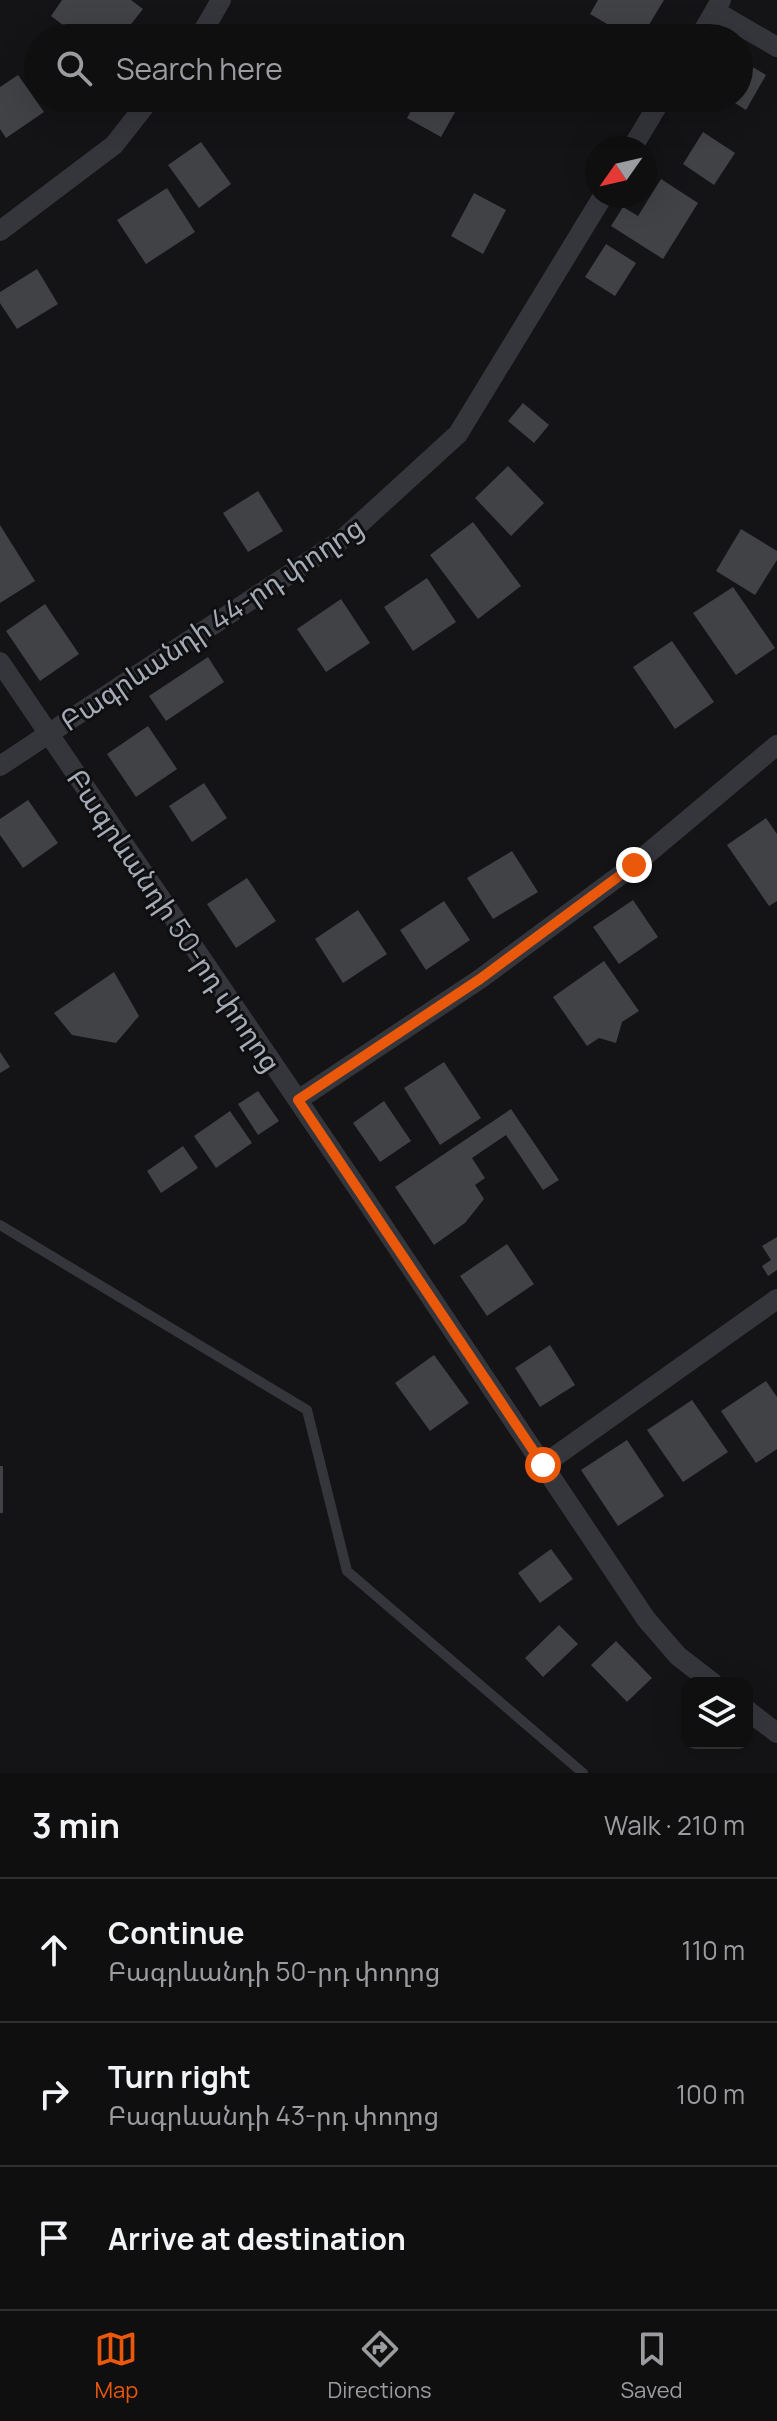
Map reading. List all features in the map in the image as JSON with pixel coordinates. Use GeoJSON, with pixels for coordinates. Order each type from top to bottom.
{"type":"FeatureCollection","features":[{"type":"Feature","properties":{"kind":"street"},"geometry":{"type":"LineString","coordinates":[[207,24],[221,0]]}},
{"type":"Feature","properties":{"kind":"street"},"geometry":{"type":"LineString","coordinates":[[707,24],[718,5],[745,24]]}},
{"type":"Feature","properties":{"kind":"street"},"geometry":{"type":"LineString","coordinates":[[753,30],[777,47]]}},
{"type":"Feature","properties":{"kind":"street"},"geometry":{"type":"LineString","coordinates":[[0,231],[114,145],[140,112]]}},
{"type":"Feature","properties":{"kind":"street"},"geometry":{"type":"LineString","coordinates":[[639,136],[654,112]]}},
{"type":"Feature","properties":{"kind":"street","name":"Բագրևանդի 44-րդ փողոց"},"geometry":{"type":"LineString","coordinates":[[0,766],[344,538],[458,434],[596,208]]}},
{"type":"Feature","properties":{"kind":"street","name":"Բագրևանդի 50-րդ փողոց"},"geometry":{"type":"LineString","coordinates":[[0,662],[646,1619],[678,1656],[705,1677]]}},
{"type":"Feature","properties":{"kind":"street"},"geometry":{"type":"LineString","coordinates":[[298,1100],[480,979],[621,875],[777,745]]}},
{"type":"Feature","properties":{"kind":"street"},"geometry":{"type":"LineString","coordinates":[[543,1465],[777,1299]]}},
{"type":"Feature","properties":{"kind":"street"},"geometry":{"type":"LineString","coordinates":[[753,1715],[777,1733]]}},
{"type":"Feature","properties":{"kind":"lane"},"geometry":{"type":"LineString","coordinates":[[0,1225],[307,1410],[347,1571],[583,1773]]}},
{"type":"Feature","properties":{"kind":"building"},"geometry":{"type":"Polygon","coordinates":[[[62,0],[131,0],[143,9],[131,24],[62,24],[51,16],[62,0]]]}},
{"type":"Feature","properties":{"kind":"building"},"geometry":{"type":"Polygon","coordinates":[[[598,0],[664,0],[649,24],[607,24],[590,14],[598,0]]]}},
{"type":"Feature","properties":{"kind":"building"},"geometry":{"type":"Polygon","coordinates":[[[753,67],[766,75],[753,98],[753,67]]]}},
{"type":"Feature","properties":{"kind":"building"},"geometry":{"type":"Polygon","coordinates":[[[18,75],[24,84],[24,112],[44,112],[6,138],[0,129],[0,87],[18,75]]]}},
{"type":"Feature","properties":{"kind":"building"},"geometry":{"type":"Polygon","coordinates":[[[410,112],[455,112],[441,137],[407,118],[410,112]]]}},
{"type":"Feature","properties":{"kind":"building"},"geometry":{"type":"Polygon","coordinates":[[[703,132],[735,153],[714,185],[683,164],[703,132]]]}},
{"type":"Feature","properties":{"kind":"building"},"geometry":{"type":"Polygon","coordinates":[[[201,142],[231,184],[199,208],[168,165],[201,142]]]}},
{"type":"Feature","properties":{"kind":"building"},"geometry":{"type":"Polygon","coordinates":[[[661,179],[698,203],[663,259],[611,226],[622,208],[638,216],[643,208],[657,208],[657,185],[661,179]]]}},
{"type":"Feature","properties":{"kind":"building"},"geometry":{"type":"Polygon","coordinates":[[[167,188],[195,232],[146,264],[117,220],[167,188]]]}},
{"type":"Feature","properties":{"kind":"building"},"geometry":{"type":"Polygon","coordinates":[[[474,193],[506,210],[483,254],[451,236],[474,193]]]}},
{"type":"Feature","properties":{"kind":"building"},"geometry":{"type":"Polygon","coordinates":[[[606,244],[636,263],[615,296],[585,277],[606,244]]]}},
{"type":"Feature","properties":{"kind":"building"},"geometry":{"type":"Polygon","coordinates":[[[37,269],[58,304],[17,329],[0,303],[0,292],[37,269]]]}},
{"type":"Feature","properties":{"kind":"building"},"geometry":{"type":"Polygon","coordinates":[[[523,403],[549,425],[534,443],[508,421],[523,403]]]}},
{"type":"Feature","properties":{"kind":"building"},"geometry":{"type":"Polygon","coordinates":[[[508,466],[544,503],[511,536],[475,498],[508,466]]]}},
{"type":"Feature","properties":{"kind":"building"},"geometry":{"type":"Polygon","coordinates":[[[258,491],[283,531],[248,552],[223,513],[258,491]]]}},
{"type":"Feature","properties":{"kind":"building"},"geometry":{"type":"Polygon","coordinates":[[[473,522],[521,586],[478,619],[430,555],[473,522]]]}},
{"type":"Feature","properties":{"kind":"building"},"geometry":{"type":"Polygon","coordinates":[[[0,525],[35,581],[0,603],[0,525]]]}},
{"type":"Feature","properties":{"kind":"building"},"geometry":{"type":"Polygon","coordinates":[[[741,529],[777,551],[777,560],[755,595],[716,571],[741,529]]]}},
{"type":"Feature","properties":{"kind":"building"},"geometry":{"type":"Polygon","coordinates":[[[427,578],[456,622],[413,651],[384,607],[427,578]]]}},
{"type":"Feature","properties":{"kind":"building"},"geometry":{"type":"Polygon","coordinates":[[[733,587],[775,648],[736,675],[693,613],[733,587]]]}},
{"type":"Feature","properties":{"kind":"building"},"geometry":{"type":"Polygon","coordinates":[[[341,599],[370,643],[326,672],[297,629],[341,599]]]}},
{"type":"Feature","properties":{"kind":"building"},"geometry":{"type":"Polygon","coordinates":[[[45,604],[79,654],[40,681],[6,631],[45,604]]]}},
{"type":"Feature","properties":{"kind":"building"},"geometry":{"type":"Polygon","coordinates":[[[672,641],[714,702],[675,729],[633,667],[672,641]]]}},
{"type":"Feature","properties":{"kind":"building"},"geometry":{"type":"Polygon","coordinates":[[[208,657],[224,682],[166,721],[149,696],[208,657]]]}},
{"type":"Feature","properties":{"kind":"building"},"geometry":{"type":"Polygon","coordinates":[[[148,726],[177,769],[136,797],[107,754],[148,726]]]}},
{"type":"Feature","properties":{"kind":"building"},"geometry":{"type":"Polygon","coordinates":[[[204,783],[227,818],[192,842],[169,806],[204,783]]]}},
{"type":"Feature","properties":{"kind":"building"},"geometry":{"type":"Polygon","coordinates":[[[28,800],[58,843],[23,868],[0,835],[0,819],[28,800]]]}},
{"type":"Feature","properties":{"kind":"building"},"geometry":{"type":"Polygon","coordinates":[[[766,818],[777,834],[777,901],[769,906],[727,845],[766,818]]]}},
{"type":"Feature","properties":{"kind":"building"},"geometry":{"type":"Polygon","coordinates":[[[512,851],[538,892],[493,919],[467,878],[512,851]]]}},
{"type":"Feature","properties":{"kind":"building"},"geometry":{"type":"Polygon","coordinates":[[[247,878],[276,921],[236,948],[207,904],[247,878]]]}},
{"type":"Feature","properties":{"kind":"building"},"geometry":{"type":"Polygon","coordinates":[[[633,900],[658,937],[619,964],[593,927],[633,900]]]}},
{"type":"Feature","properties":{"kind":"building"},"geometry":{"type":"Polygon","coordinates":[[[444,901],[470,940],[426,970],[400,930],[444,901]]]}},
{"type":"Feature","properties":{"kind":"building"},"geometry":{"type":"Polygon","coordinates":[[[358,910],[387,954],[343,983],[315,939],[358,910]]]}},
{"type":"Feature","properties":{"kind":"building"},"geometry":{"type":"Polygon","coordinates":[[[604,961],[639,1011],[622,1022],[616,1043],[599,1038],[587,1046],[553,997],[604,961]]]}},
{"type":"Feature","properties":{"kind":"building"},"geometry":{"type":"Polygon","coordinates":[[[114,972],[139,1016],[116,1043],[72,1035],[54,1013],[114,972]]]}},
{"type":"Feature","properties":{"kind":"building"},"geometry":{"type":"Polygon","coordinates":[[[0,1052],[10,1067],[0,1073],[0,1052]]]}},
{"type":"Feature","properties":{"kind":"building"},"geometry":{"type":"Polygon","coordinates":[[[444,1062],[481,1118],[440,1145],[404,1088],[444,1062]]]}},
{"type":"Feature","properties":{"kind":"building"},"geometry":{"type":"Polygon","coordinates":[[[258,1091],[279,1121],[258,1135],[238,1104],[258,1091]]]}},
{"type":"Feature","properties":{"kind":"building"},"geometry":{"type":"Polygon","coordinates":[[[384,1101],[411,1141],[380,1162],[353,1123],[384,1101]]]}},
{"type":"Feature","properties":{"kind":"building"},"geometry":{"type":"Polygon","coordinates":[[[511,1109],[559,1180],[543,1190],[506,1135],[472,1158],[485,1178],[475,1185],[484,1199],[465,1223],[434,1245],[395,1187],[511,1109]]]}},
{"type":"Feature","properties":{"kind":"building"},"geometry":{"type":"Polygon","coordinates":[[[230,1111],[252,1143],[216,1168],[194,1136],[230,1111]]]}},
{"type":"Feature","properties":{"kind":"building"},"geometry":{"type":"Polygon","coordinates":[[[183,1146],[198,1168],[161,1193],[147,1171],[183,1146]]]}},
{"type":"Feature","properties":{"kind":"building"},"geometry":{"type":"Polygon","coordinates":[[[777,1237],[777,1270],[768,1276],[762,1266],[771,1260],[762,1246],[777,1237]]]}},
{"type":"Feature","properties":{"kind":"building"},"geometry":{"type":"Polygon","coordinates":[[[507,1244],[534,1284],[487,1316],[460,1276],[507,1244]]]}},
{"type":"Feature","properties":{"kind":"building"},"geometry":{"type":"Polygon","coordinates":[[[550,1345],[575,1385],[540,1407],[515,1368],[550,1345]]]}},
{"type":"Feature","properties":{"kind":"building"},"geometry":{"type":"Polygon","coordinates":[[[434,1355],[469,1403],[430,1431],[395,1383],[434,1355]]]}},
{"type":"Feature","properties":{"kind":"building"},"geometry":{"type":"Polygon","coordinates":[[[766,1381],[777,1397],[777,1449],[756,1463],[721,1411],[766,1381]]]}},
{"type":"Feature","properties":{"kind":"building"},"geometry":{"type":"Polygon","coordinates":[[[692,1400],[728,1452],[683,1482],[647,1430],[692,1400]]]}},
{"type":"Feature","properties":{"kind":"building"},"geometry":{"type":"Polygon","coordinates":[[[627,1440],[664,1496],[618,1526],[581,1470],[627,1440]]]}},
{"type":"Feature","properties":{"kind":"building"},"geometry":{"type":"Polygon","coordinates":[[[0,1466],[3,1466],[3,1513],[0,1513],[0,1466]]]}},
{"type":"Feature","properties":{"kind":"building"},"geometry":{"type":"Polygon","coordinates":[[[551,1549],[573,1579],[540,1603],[518,1573],[551,1549]]]}},
{"type":"Feature","properties":{"kind":"building"},"geometry":{"type":"Polygon","coordinates":[[[559,1625],[578,1644],[543,1677],[525,1658],[559,1625]]]}},
{"type":"Feature","properties":{"kind":"building"},"geometry":{"type":"Polygon","coordinates":[[[616,1641],[652,1678],[627,1702],[591,1665],[616,1641]]]}},
{"type":"Feature","properties":{"kind":"route"},"geometry":{"type":"LineString","coordinates":[[543,1465],[298,1100],[480,979],[634,865]]}}]}
